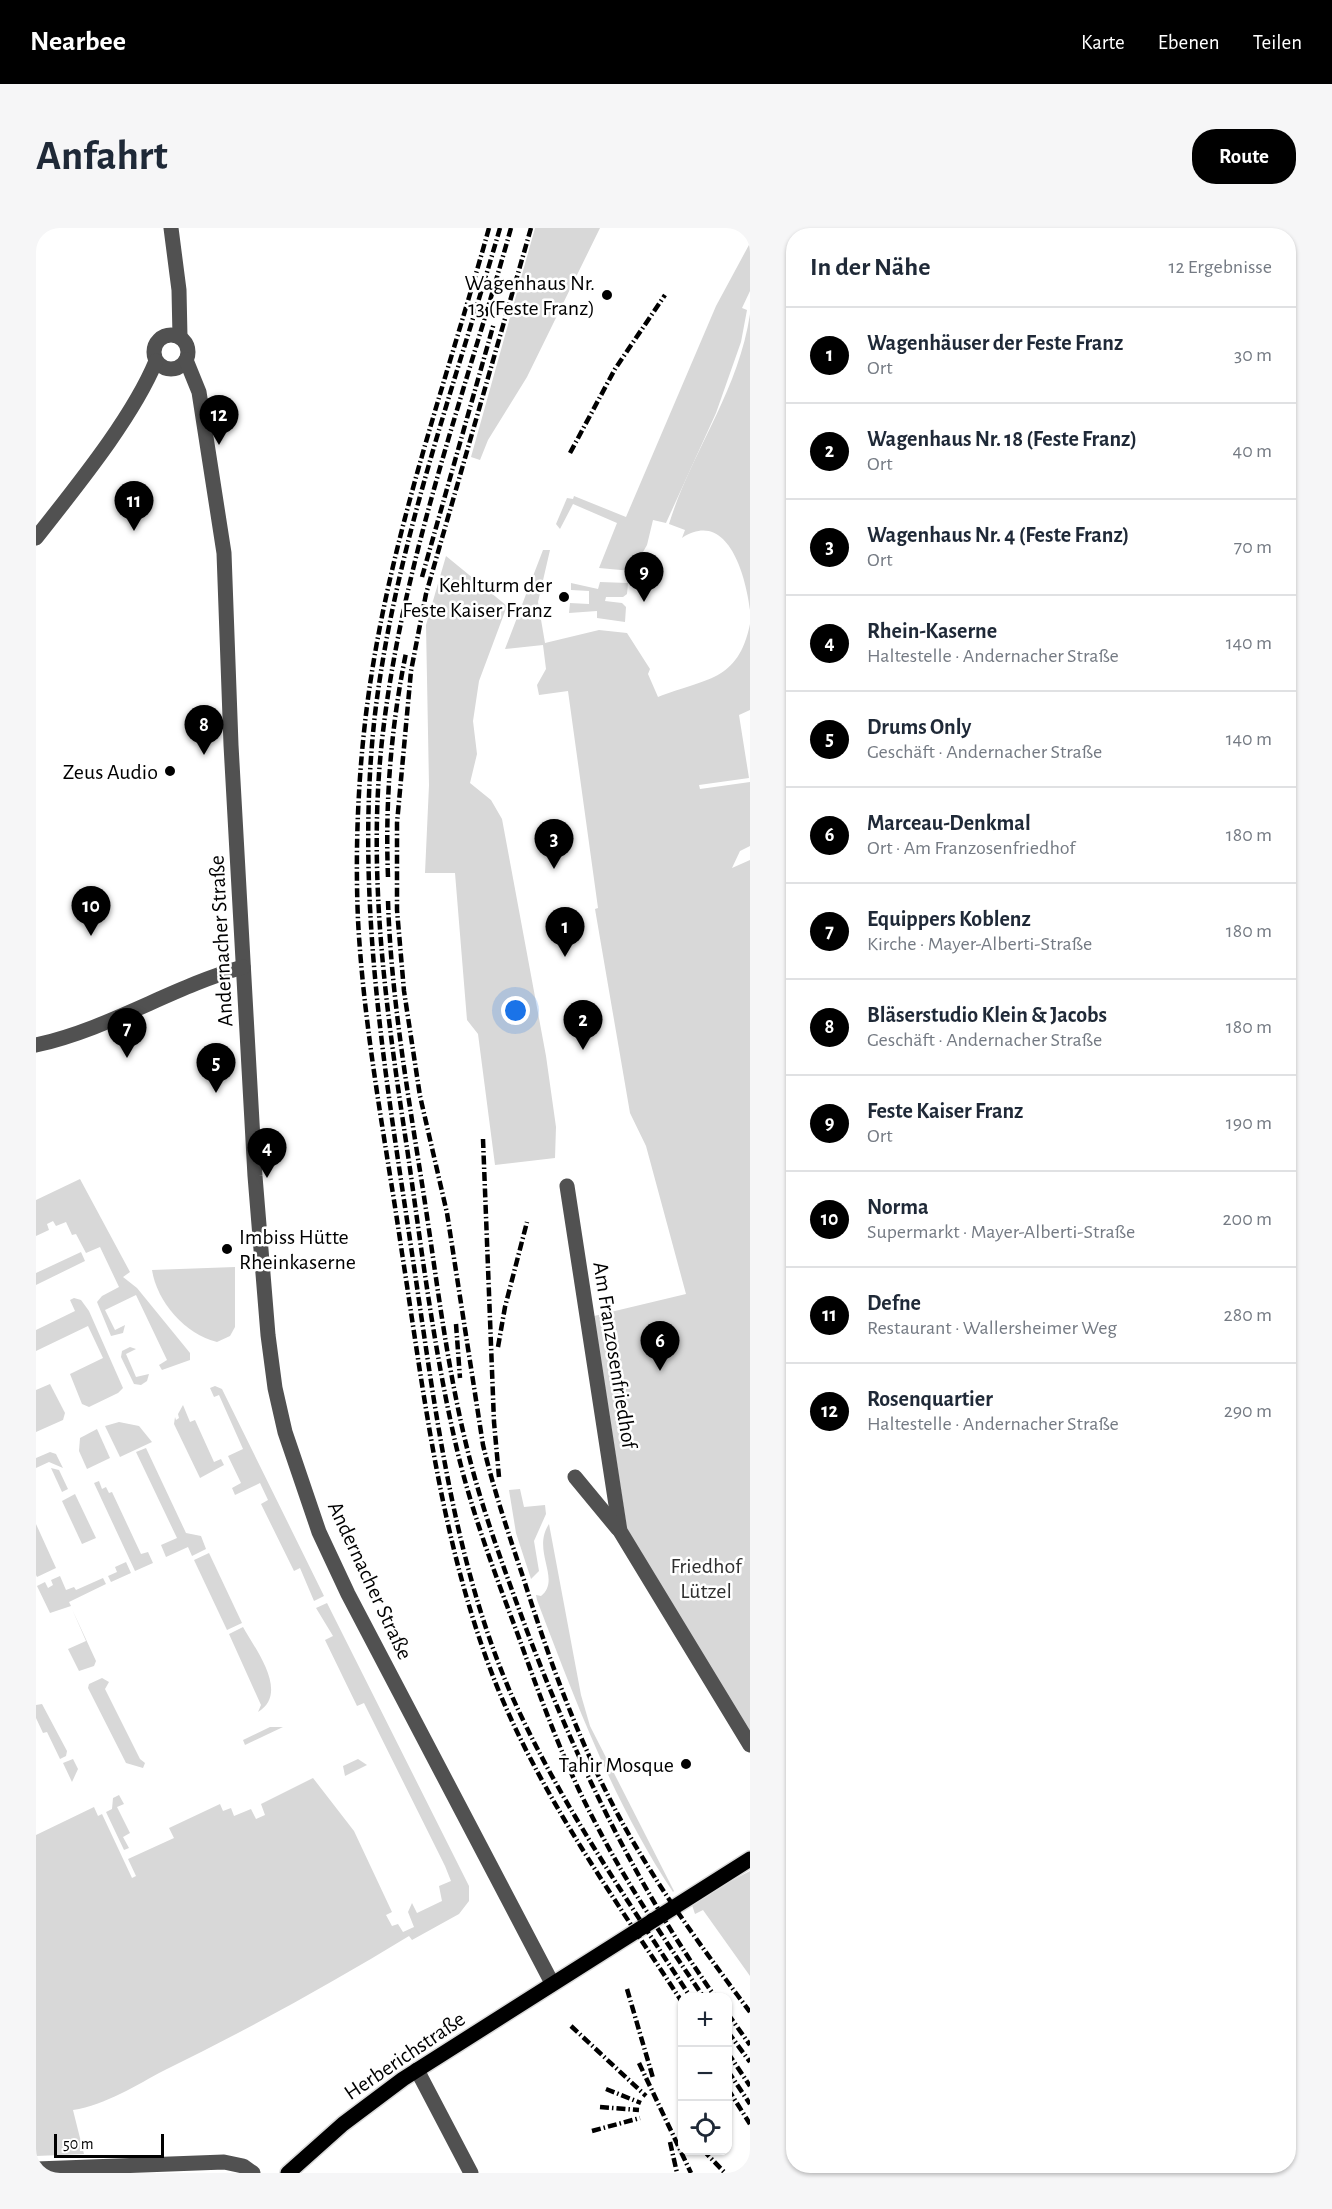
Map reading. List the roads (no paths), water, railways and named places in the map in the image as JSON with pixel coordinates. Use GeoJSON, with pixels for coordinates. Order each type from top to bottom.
{"type":"FeatureCollection","features":[{"type":"Feature","properties":{"kind":"main road"},"geometry":{"type":"LineString","coordinates":[[552,1983],[750,1858]]}},
{"type":"Feature","properties":{"kind":"main road","name":"Herberichstraße"},"geometry":{"type":"LineString","coordinates":[[288,2173],[343,2124],[417,2070],[552,1983]]}},
{"type":"Feature","properties":{"kind":"street"},"geometry":{"type":"LineString","coordinates":[[171,228],[179,290],[175,336]]}},
{"type":"Feature","properties":{"kind":"street"},"geometry":{"type":"LineString","coordinates":[[36,538],[80,481],[149,378],[171,364],[187,346],[175,336],[163,337],[156,344],[153,354],[171,364]]}},
{"type":"Feature","properties":{"kind":"street","name":"Andernacher Straße"},"geometry":{"type":"LineString","coordinates":[[171,364],[199,392],[224,553],[225,640],[264,1309],[275,1388],[285,1432],[319,1532],[348,1594],[552,1983]]}},
{"type":"Feature","properties":{"kind":"street"},"geometry":{"type":"LineString","coordinates":[[36,1045],[92,1030],[211,976],[243,966]]}},
{"type":"Feature","properties":{"kind":"street","name":"Am Franzosenfriedhof"},"geometry":{"type":"LineString","coordinates":[[567,1186],[620,1531]]}},
{"type":"Feature","properties":{"kind":"street","name":"Am Franzosenfriedhof"},"geometry":{"type":"LineString","coordinates":[[575,1477],[620,1531],[750,1745]]}},
{"type":"Feature","properties":{"kind":"street"},"geometry":{"type":"LineString","coordinates":[[417,2070],[471,2173]]}},
{"type":"Feature","properties":{"kind":"street"},"geometry":{"type":"LineString","coordinates":[[36,2169],[224,2162],[243,2166],[253,2173]]}},
{"type":"Feature","properties":{"kind":"railway"},"geometry":{"type":"LineString","coordinates":[[489,228],[419,465],[376,645],[361,759],[358,813],[358,920],[365,1004],[428,1419],[449,1529],[479,1636],[516,1731],[559,1811],[607,1889],[678,1996]]}},
{"type":"Feature","properties":{"kind":"railway"},"geometry":{"type":"LineString","coordinates":[[500,228],[411,529],[384,652],[375,714],[369,783],[368,851],[376,988],[393,1124],[429,1370],[448,1480],[474,1589],[511,1694],[550,1773],[595,1849],[688,1993]]}},
{"type":"Feature","properties":{"kind":"railway"},"geometry":{"type":"LineString","coordinates":[[511,228],[417,552],[390,683],[381,750],[377,850],[378,900],[387,999],[434,1332],[455,1441],[475,1515],[544,1707],[584,1801],[634,1891],[701,1993]]}},
{"type":"Feature","properties":{"kind":"railway"},"geometry":{"type":"LineString","coordinates":[[531,228],[426,594],[411,671],[397,823],[397,910],[404,991],[420,1096],[447,1213],[483,1445],[502,1513],[536,1616],[574,1721],[622,1823],[680,1915],[750,2012]]}},
{"type":"Feature","properties":{"kind":"railway"},"geometry":{"type":"LineString","coordinates":[[570,453],[615,369],[665,295]]}},
{"type":"Feature","properties":{"kind":"railway"},"geometry":{"type":"LineString","coordinates":[[422,577],[494,323]]}},
{"type":"Feature","properties":{"kind":"railway"},"geometry":{"type":"LineString","coordinates":[[388,877],[387,821],[390,764],[396,708],[406,653]]}},
{"type":"Feature","properties":{"kind":"railway"},"geometry":{"type":"LineString","coordinates":[[388,901],[401,1046],[443,1325],[462,1427],[482,1503],[527,1631],[587,1774],[659,1911],[713,1993]]}},
{"type":"Feature","properties":{"kind":"railway"},"geometry":{"type":"LineString","coordinates":[[483,1139],[494,1422],[499,1477]]}},
{"type":"Feature","properties":{"kind":"railway"},"geometry":{"type":"LineString","coordinates":[[498,1347],[505,1307],[527,1222]]}},
{"type":"Feature","properties":{"kind":"railway"},"geometry":{"type":"LineString","coordinates":[[456,1324],[460,1378]]}},
{"type":"Feature","properties":{"kind":"railway"},"geometry":{"type":"LineString","coordinates":[[627,1989],[653,2078]]}},
{"type":"Feature","properties":{"kind":"railway"},"geometry":{"type":"LineString","coordinates":[[732,2020],[750,2045]]}},
{"type":"Feature","properties":{"kind":"railway"},"geometry":{"type":"LineString","coordinates":[[571,2026],[646,2096]]}},
{"type":"Feature","properties":{"kind":"railway"},"geometry":{"type":"LineString","coordinates":[[732,2037],[750,2062]]}},
{"type":"Feature","properties":{"kind":"railway"},"geometry":{"type":"LineString","coordinates":[[732,2059],[750,2086]]}},
{"type":"Feature","properties":{"kind":"railway"},"geometry":{"type":"LineString","coordinates":[[639,2063],[691,2173]]}},
{"type":"Feature","properties":{"kind":"railway"},"geometry":{"type":"LineString","coordinates":[[732,2077],[750,2104]]}},
{"type":"Feature","properties":{"kind":"railway"},"geometry":{"type":"LineString","coordinates":[[606,2089],[641,2103]]}},
{"type":"Feature","properties":{"kind":"railway"},"geometry":{"type":"LineString","coordinates":[[732,2095],[750,2124]]}},
{"type":"Feature","properties":{"kind":"railway"},"geometry":{"type":"LineString","coordinates":[[600,2107],[639,2110]]}},
{"type":"Feature","properties":{"kind":"railway"},"geometry":{"type":"LineString","coordinates":[[592,2131],[640,2118]]}},
{"type":"Feature","properties":{"kind":"railway"},"geometry":{"type":"LineString","coordinates":[[670,2142],[677,2173]]}},
{"type":"Feature","properties":{"kind":"railway"},"geometry":{"type":"LineString","coordinates":[[708,2155],[725,2173]]}},
{"type":"Feature","properties":{"kind":"place","name":"Wagenhaus Nr. 13 (Feste Franz)"},"geometry":{"type":"Point","coordinates":[607,295]}},
{"type":"Feature","properties":{"kind":"place","name":"Rosenquartier"},"geometry":{"type":"Point","coordinates":[219,445]}},
{"type":"Feature","properties":{"kind":"place","name":"Defne"},"geometry":{"type":"Point","coordinates":[134,531]}},
{"type":"Feature","properties":{"kind":"place","name":"Kehlturm der Feste Kaiser Franz"},"geometry":{"type":"Point","coordinates":[564,597]}},
{"type":"Feature","properties":{"kind":"place","name":"Feste Kaiser Franz"},"geometry":{"type":"Point","coordinates":[644,602]}},
{"type":"Feature","properties":{"kind":"place","name":"Bläserstudio Klein & Jacobs"},"geometry":{"type":"Point","coordinates":[204,755]}},
{"type":"Feature","properties":{"kind":"place","name":"Zeus Audio"},"geometry":{"type":"Point","coordinates":[170,771]}},
{"type":"Feature","properties":{"kind":"place","name":"Wagenhaus Nr. 4 (Feste Franz)"},"geometry":{"type":"Point","coordinates":[554,869]}},
{"type":"Feature","properties":{"kind":"place","name":"Norma"},"geometry":{"type":"Point","coordinates":[91,936]}},
{"type":"Feature","properties":{"kind":"place","name":"Wagenhäuser der Feste Franz"},"geometry":{"type":"Point","coordinates":[565,957]}},
{"type":"Feature","properties":{"kind":"place","name":"Wagenhaus Nr. 18 (Feste Franz)"},"geometry":{"type":"Point","coordinates":[583,1050]}},
{"type":"Feature","properties":{"kind":"place","name":"Equippers Koblenz"},"geometry":{"type":"Point","coordinates":[127,1058]}},
{"type":"Feature","properties":{"kind":"place","name":"Drums Only"},"geometry":{"type":"Point","coordinates":[216,1093]}},
{"type":"Feature","properties":{"kind":"place","name":"Rhein-Kaserne"},"geometry":{"type":"Point","coordinates":[267,1178]}},
{"type":"Feature","properties":{"kind":"place","name":"Imbiss Hütte Rheinkaserne"},"geometry":{"type":"Point","coordinates":[227,1249]}},
{"type":"Feature","properties":{"kind":"place","name":"Marceau-Denkmal"},"geometry":{"type":"Point","coordinates":[660,1371]}},
{"type":"Feature","properties":{"kind":"place","name":"Tahir Mosque"},"geometry":{"type":"Point","coordinates":[686,1764]}},
{"type":"Feature","properties":{"kind":"park label","name":"Friedhof Lützel"},"geometry":{"type":"Point","coordinates":[706,1578]}}]}
